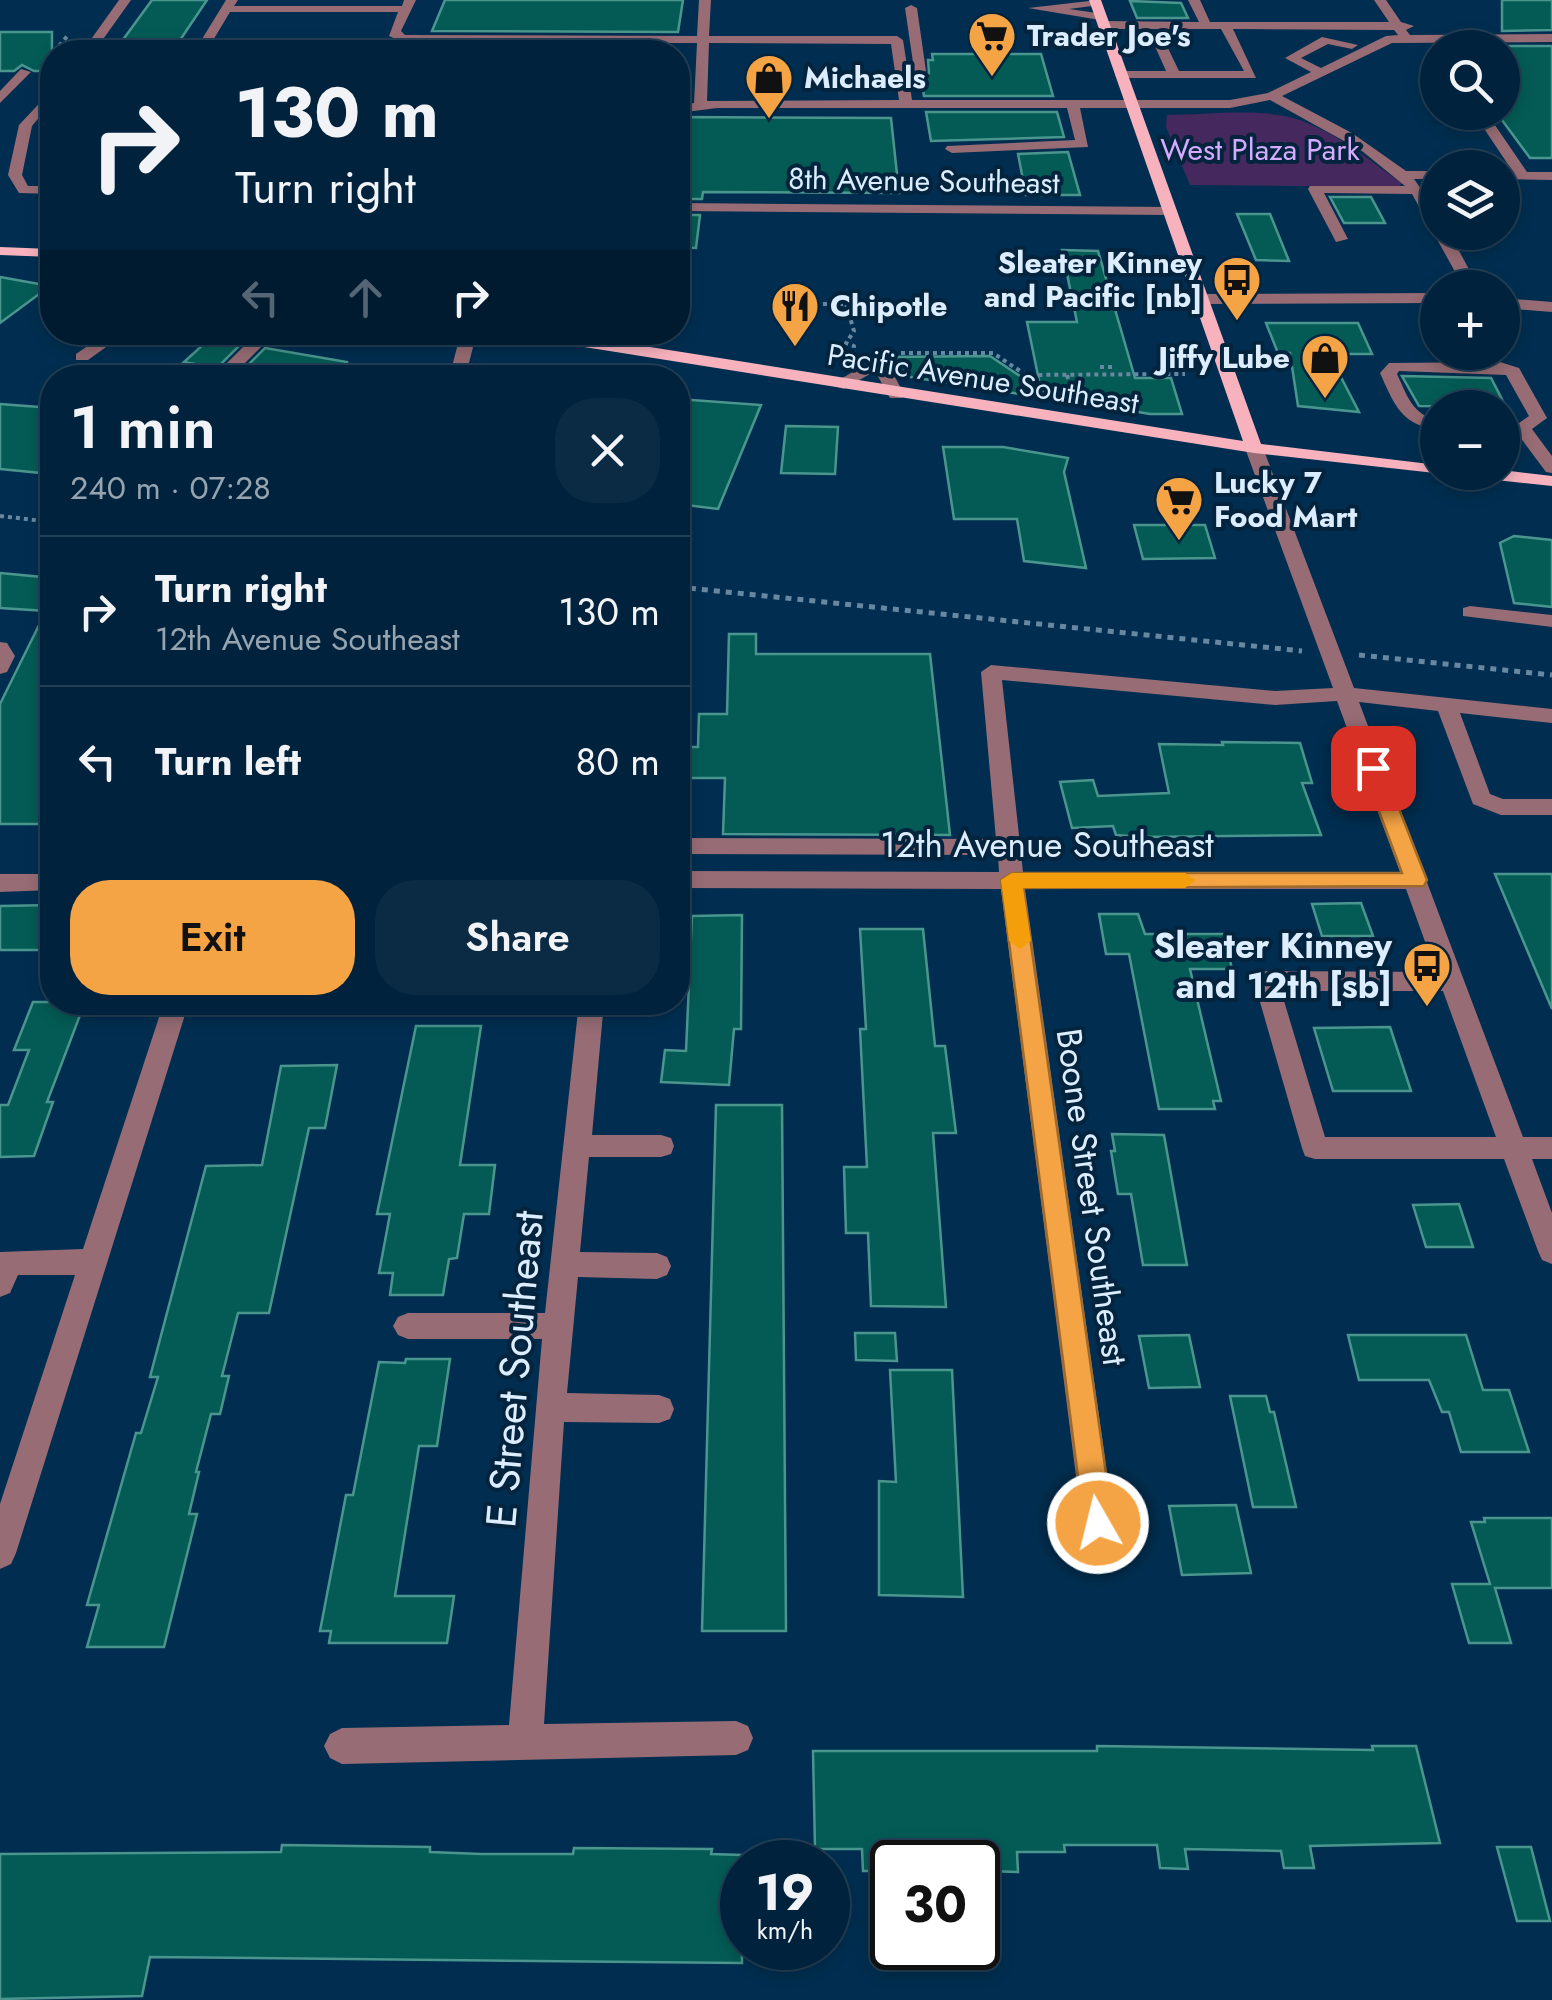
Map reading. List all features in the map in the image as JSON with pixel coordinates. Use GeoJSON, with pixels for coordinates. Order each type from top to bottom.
{"type":"FeatureCollection","features":[{"type":"Feature","properties":{"kind":"main road"},"geometry":{"type":"LineString","coordinates":[[1099,11],[1254,448]]}},
{"type":"Feature","properties":{"kind":"main road"},"geometry":{"type":"LineString","coordinates":[[0,234],[16,238],[34,250]]}},
{"type":"Feature","properties":{"kind":"main road"},"geometry":{"type":"LineString","coordinates":[[0,251],[40,251]]}},
{"type":"Feature","properties":{"kind":"main road","name":"Pacific Avenue Southeast"},"geometry":{"type":"LineString","coordinates":[[599,345],[1254,448],[1420,468]]}},
{"type":"Feature","properties":{"kind":"main road"},"geometry":{"type":"LineString","coordinates":[[1520,477],[1552,480]]}},
{"type":"Feature","properties":{"kind":"street"},"geometry":{"type":"LineString","coordinates":[[97,40],[125,0]]}},
{"type":"Feature","properties":{"kind":"street"},"geometry":{"type":"LineString","coordinates":[[700,108],[706,0]]}},
{"type":"Feature","properties":{"kind":"street"},"geometry":{"type":"LineString","coordinates":[[1194,0],[1206,25]]}},
{"type":"Feature","properties":{"kind":"street"},"geometry":{"type":"LineString","coordinates":[[1380,0],[1401,32]]}},
{"type":"Feature","properties":{"kind":"street"},"geometry":{"type":"LineString","coordinates":[[207,40],[229,4],[407,5],[395,36],[418,40]]}},
{"type":"Feature","properties":{"kind":"street"},"geometry":{"type":"LineString","coordinates":[[902,80],[920,71],[911,8]]}},
{"type":"Feature","properties":{"kind":"street"},"geometry":{"type":"LineString","coordinates":[[1099,11],[1206,25],[1401,32],[1552,26]]}},
{"type":"Feature","properties":{"kind":"street"},"geometry":{"type":"LineString","coordinates":[[1121,75],[1252,75],[1225,26]]}},
{"type":"Feature","properties":{"kind":"street"},"geometry":{"type":"LineString","coordinates":[[690,108],[717,104],[1215,104],[1272,96],[1401,32],[1420,36]]}},
{"type":"Feature","properties":{"kind":"street"},"geometry":{"type":"LineString","coordinates":[[1520,38],[1552,38]]}},
{"type":"Feature","properties":{"kind":"street"},"geometry":{"type":"LineString","coordinates":[[666,40],[897,40],[906,103]]}},
{"type":"Feature","properties":{"kind":"street"},"geometry":{"type":"LineString","coordinates":[[1316,76],[1291,58],[1326,40],[1369,48]]}},
{"type":"Feature","properties":{"kind":"street"},"geometry":{"type":"LineString","coordinates":[[1160,44],[1174,75]]}},
{"type":"Feature","properties":{"kind":"street"},"geometry":{"type":"LineString","coordinates":[[0,99],[5,87],[25,72]]}},
{"type":"Feature","properties":{"kind":"street"},"geometry":{"type":"LineString","coordinates":[[1316,76],[1311,98],[1324,122]]}},
{"type":"Feature","properties":{"kind":"street"},"geometry":{"type":"LineString","coordinates":[[1272,96],[1324,122],[1402,175],[1420,197]]}},
{"type":"Feature","properties":{"kind":"street"},"geometry":{"type":"LineString","coordinates":[[952,148],[1082,144],[1072,104]]}},
{"type":"Feature","properties":{"kind":"street"},"geometry":{"type":"LineString","coordinates":[[1215,104],[1324,122]]}},
{"type":"Feature","properties":{"kind":"street"},"geometry":{"type":"LineString","coordinates":[[40,108],[26,125],[15,175],[24,190],[40,190]]}},
{"type":"Feature","properties":{"kind":"street"},"geometry":{"type":"LineString","coordinates":[[1492,130],[1524,176]]}},
{"type":"Feature","properties":{"kind":"street"},"geometry":{"type":"LineString","coordinates":[[1402,175],[1420,175]]}},
{"type":"Feature","properties":{"kind":"street"},"geometry":{"type":"LineString","coordinates":[[1520,176],[1552,176]]}},
{"type":"Feature","properties":{"kind":"street"},"geometry":{"type":"LineString","coordinates":[[1341,240],[1315,190],[1416,190]]}},
{"type":"Feature","properties":{"kind":"street","name":"8th Avenue Southeast"},"geometry":{"type":"LineString","coordinates":[[690,206],[1028,203],[1170,211]]}},
{"type":"Feature","properties":{"kind":"street"},"geometry":{"type":"LineString","coordinates":[[1201,300],[1420,298]]}},
{"type":"Feature","properties":{"kind":"street"},"geometry":{"type":"LineString","coordinates":[[1520,304],[1552,307]]}},
{"type":"Feature","properties":{"kind":"street"},"geometry":{"type":"LineString","coordinates":[[82,358],[100,345]]}},
{"type":"Feature","properties":{"kind":"street"},"geometry":{"type":"LineString","coordinates":[[234,365],[254,345]]}},
{"type":"Feature","properties":{"kind":"street"},"geometry":{"type":"LineString","coordinates":[[838,385],[879,362],[896,394]]}},
{"type":"Feature","properties":{"kind":"street"},"geometry":{"type":"LineString","coordinates":[[1420,424],[1410,418],[1388,373],[1396,366],[1500,367],[1512,372],[1518,390]]}},
{"type":"Feature","properties":{"kind":"street"},"geometry":{"type":"LineString","coordinates":[[1520,395],[1552,468]]}},
{"type":"Feature","properties":{"kind":"street"},"geometry":{"type":"LineString","coordinates":[[1520,425],[1530,423]]}},
{"type":"Feature","properties":{"kind":"street"},"geometry":{"type":"LineString","coordinates":[[1254,448],[1552,1251]]}},
{"type":"Feature","properties":{"kind":"street"},"geometry":{"type":"LineString","coordinates":[[1470,612],[1552,621]]}},
{"type":"Feature","properties":{"kind":"street"},"geometry":{"type":"LineString","coordinates":[[0,648],[6,656],[0,667]]}},
{"type":"Feature","properties":{"kind":"street","name":"Boone Street Southeast"},"geometry":{"type":"LineString","coordinates":[[1098,1523],[1012,880],[991,672],[1275,698],[1345,694]]}},
{"type":"Feature","properties":{"kind":"street"},"geometry":{"type":"LineString","coordinates":[[1345,694],[1552,716]]}},
{"type":"Feature","properties":{"kind":"street"},"geometry":{"type":"LineString","coordinates":[[1446,704],[1481,800],[1501,807],[1552,807]]}},
{"type":"Feature","properties":{"kind":"street"},"geometry":{"type":"LineString","coordinates":[[690,846],[1008,847]]}},
{"type":"Feature","properties":{"kind":"street","name":"12th Avenue Southeast"},"geometry":{"type":"LineString","coordinates":[[690,880],[1416,880]]}},
{"type":"Feature","properties":{"kind":"street"},"geometry":{"type":"LineString","coordinates":[[0,882],[40,882]]}},
{"type":"Feature","properties":{"kind":"street"},"geometry":{"type":"LineString","coordinates":[[1452,982],[1266,981],[1316,1148],[1552,1148]]}},
{"type":"Feature","properties":{"kind":"street"},"geometry":{"type":"LineString","coordinates":[[3,1537],[174,1015]]}},
{"type":"Feature","properties":{"kind":"street","name":"E Street Southeast"},"geometry":{"type":"LineString","coordinates":[[525,1743],[550,1407],[591,1015]]}},
{"type":"Feature","properties":{"kind":"street"},"geometry":{"type":"LineString","coordinates":[[577,1146],[661,1146]]}},
{"type":"Feature","properties":{"kind":"street"},"geometry":{"type":"LineString","coordinates":[[0,1284],[8,1262],[96,1262]]}},
{"type":"Feature","properties":{"kind":"street"},"geometry":{"type":"LineString","coordinates":[[565,1264],[656,1266]]}},
{"type":"Feature","properties":{"kind":"street"},"geometry":{"type":"LineString","coordinates":[[408,1326],[558,1326]]}},
{"type":"Feature","properties":{"kind":"street"},"geometry":{"type":"LineString","coordinates":[[550,1407],[659,1409]]}},
{"type":"Feature","properties":{"kind":"street"},"geometry":{"type":"LineString","coordinates":[[342,1746],[736,1738]]}},
{"type":"Feature","properties":{"kind":"path"},"geometry":{"type":"LineString","coordinates":[[823,304],[846,304],[854,330],[846,343],[854,346],[854,353]]}},
{"type":"Feature","properties":{"kind":"path"},"geometry":{"type":"LineString","coordinates":[[895,353],[993,353],[1026,375],[1185,374]]}},
{"type":"Feature","properties":{"kind":"path"},"geometry":{"type":"LineString","coordinates":[[1102,375],[1100,365],[1115,367]]}},
{"type":"Feature","properties":{"kind":"path"},"geometry":{"type":"LineString","coordinates":[[1067,375],[1076,409]]}},
{"type":"Feature","properties":{"kind":"path"},"geometry":{"type":"LineString","coordinates":[[0,516],[40,521]]}},
{"type":"Feature","properties":{"kind":"path"},"geometry":{"type":"LineString","coordinates":[[690,588],[1552,675]]}},
{"type":"Feature","properties":{"kind":"green space","name":"West Plaza Park"},"geometry":{"type":"Polygon","coordinates":[[[1247,113],[1293,118],[1350,146],[1401,183],[1400,187],[1190,185],[1166,127],[1167,115],[1247,113]]]}},
{"type":"Feature","properties":{"kind":"building"},"geometry":{"type":"Polygon","coordinates":[[[152,0],[207,0],[180,40],[123,40],[152,0]]]}},
{"type":"Feature","properties":{"kind":"building"},"geometry":{"type":"Polygon","coordinates":[[[445,0],[683,0],[678,32],[432,31],[445,0]]]}},
{"type":"Feature","properties":{"kind":"building"},"geometry":{"type":"Polygon","coordinates":[[[1502,0],[1552,0],[1552,30],[1502,30],[1502,0]]]}},
{"type":"Feature","properties":{"kind":"building"},"geometry":{"type":"Polygon","coordinates":[[[1130,1],[1181,3],[1188,18],[1137,18],[1130,1]]]}},
{"type":"Feature","properties":{"kind":"building"},"geometry":{"type":"Polygon","coordinates":[[[0,32],[52,32],[52,40],[40,40],[40,71],[22,65],[14,71],[0,71],[0,32]]]}},
{"type":"Feature","properties":{"kind":"building"},"geometry":{"type":"Polygon","coordinates":[[[1520,46],[1552,46],[1552,158],[1530,158],[1509,130],[1520,130],[1520,46]]]}},
{"type":"Feature","properties":{"kind":"building","name":"Trader Joe's"},"geometry":{"type":"Polygon","coordinates":[[[932,54],[1041,54],[1053,96],[924,96],[921,78],[929,73],[928,60],[933,60],[932,54]]]}},
{"type":"Feature","properties":{"kind":"building"},"geometry":{"type":"Polygon","coordinates":[[[926,112],[1057,112],[1064,137],[931,141],[926,112]]]}},
{"type":"Feature","properties":{"kind":"building"},"geometry":{"type":"Polygon","coordinates":[[[690,117],[891,118],[899,193],[703,192],[702,199],[690,199],[690,117]]]}},
{"type":"Feature","properties":{"kind":"building"},"geometry":{"type":"Polygon","coordinates":[[[1068,152],[1080,195],[1026,195],[1018,154],[1068,152]]]}},
{"type":"Feature","properties":{"kind":"building"},"geometry":{"type":"Polygon","coordinates":[[[1330,197],[1371,197],[1385,223],[1344,223],[1330,197]]]}},
{"type":"Feature","properties":{"kind":"building"},"geometry":{"type":"Polygon","coordinates":[[[1237,214],[1270,214],[1289,261],[1256,260],[1237,214]]]}},
{"type":"Feature","properties":{"kind":"building"},"geometry":{"type":"Polygon","coordinates":[[[690,215],[700,215],[696,248],[690,248],[690,215]]]}},
{"type":"Feature","properties":{"kind":"building"},"geometry":{"type":"Polygon","coordinates":[[[1062,250],[1098,251],[1135,378],[1171,378],[1182,414],[1150,414],[1084,403],[1081,391],[1076,390],[1042,390],[1058,400],[898,375],[886,357],[990,356],[1041,390],[1027,322],[1077,322],[1062,250]]]}},
{"type":"Feature","properties":{"kind":"building"},"geometry":{"type":"Polygon","coordinates":[[[0,277],[40,284],[40,293],[0,323],[0,277]]]}},
{"type":"Feature","properties":{"kind":"building"},"geometry":{"type":"Polygon","coordinates":[[[1266,323],[1358,323],[1372,354],[1329,354],[1359,412],[1298,406],[1290,353],[1278,353],[1266,323]]]}},
{"type":"Feature","properties":{"kind":"building"},"geometry":{"type":"Polygon","coordinates":[[[203,345],[240,345],[220,365],[184,362],[203,345]]]}},
{"type":"Feature","properties":{"kind":"building"},"geometry":{"type":"Polygon","coordinates":[[[265,348],[347,362],[347,365],[248,365],[265,348]]]}},
{"type":"Feature","properties":{"kind":"building"},"geometry":{"type":"Polygon","coordinates":[[[1402,376],[1491,378],[1497,390],[1420,390],[1419,406],[1402,376]]]}},
{"type":"Feature","properties":{"kind":"building"},"geometry":{"type":"Polygon","coordinates":[[[690,400],[761,405],[718,509],[690,506],[690,400]]]}},
{"type":"Feature","properties":{"kind":"building"},"geometry":{"type":"Polygon","coordinates":[[[0,404],[40,407],[40,473],[0,469],[0,404]]]}},
{"type":"Feature","properties":{"kind":"building"},"geometry":{"type":"Polygon","coordinates":[[[786,426],[838,427],[835,474],[781,473],[786,426]]]}},
{"type":"Feature","properties":{"kind":"building"},"geometry":{"type":"Polygon","coordinates":[[[943,447],[1003,447],[1068,458],[1064,472],[1086,568],[1024,561],[1017,519],[954,519],[943,447]]]}},
{"type":"Feature","properties":{"kind":"building"},"geometry":{"type":"Polygon","coordinates":[[[1134,525],[1205,525],[1215,558],[1143,559],[1134,525]]]}},
{"type":"Feature","properties":{"kind":"building"},"geometry":{"type":"Polygon","coordinates":[[[1514,536],[1552,540],[1552,607],[1514,603],[1500,543],[1514,536]]]}},
{"type":"Feature","properties":{"kind":"building"},"geometry":{"type":"Polygon","coordinates":[[[0,573],[40,577],[40,611],[0,608],[0,573]]]}},
{"type":"Feature","properties":{"kind":"building"},"geometry":{"type":"Polygon","coordinates":[[[40,623],[40,824],[0,824],[0,704],[40,623]]]}},
{"type":"Feature","properties":{"kind":"building"},"geometry":{"type":"Polygon","coordinates":[[[729,634],[756,634],[756,654],[930,654],[950,835],[723,834],[725,778],[690,778],[690,747],[698,747],[699,714],[727,714],[729,634]]]}},
{"type":"Feature","properties":{"kind":"building"},"geometry":{"type":"Polygon","coordinates":[[[1222,742],[1300,743],[1312,783],[1302,783],[1321,835],[1140,837],[1116,835],[1113,826],[1072,828],[1060,782],[1093,780],[1098,796],[1169,793],[1159,744],[1223,745],[1222,742]]]}},
{"type":"Feature","properties":{"kind":"building"},"geometry":{"type":"Polygon","coordinates":[[[1495,874],[1552,874],[1552,1009],[1495,874]]]}},
{"type":"Feature","properties":{"kind":"building"},"geometry":{"type":"Polygon","coordinates":[[[1361,903],[1373,936],[1322,936],[1312,904],[1361,903]]]}},
{"type":"Feature","properties":{"kind":"building"},"geometry":{"type":"Polygon","coordinates":[[[40,905],[40,950],[0,950],[0,906],[40,905]]]}},
{"type":"Feature","properties":{"kind":"building"},"geometry":{"type":"Polygon","coordinates":[[[1099,914],[1138,914],[1145,934],[1224,934],[1232,969],[1190,969],[1221,1101],[1213,1101],[1215,1109],[1159,1109],[1129,954],[1106,954],[1099,914]]]}},
{"type":"Feature","properties":{"kind":"building"},"geometry":{"type":"Polygon","coordinates":[[[742,915],[741,1029],[734,1029],[729,1085],[661,1082],[665,1050],[686,1051],[692,916],[742,915]]]}},
{"type":"Feature","properties":{"kind":"building"},"geometry":{"type":"Polygon","coordinates":[[[860,929],[923,929],[935,1046],[945,1046],[956,1133],[933,1133],[946,1307],[871,1306],[868,1233],[846,1233],[844,1167],[867,1167],[860,1029],[866,1029],[860,929]]]}},
{"type":"Feature","properties":{"kind":"building"},"geometry":{"type":"Polygon","coordinates":[[[33,1002],[40,1002],[40,1015],[80,1015],[47,1102],[53,1102],[34,1156],[0,1157],[0,1105],[8,1105],[29,1050],[14,1050],[33,1002]]]}},
{"type":"Feature","properties":{"kind":"building"},"geometry":{"type":"Polygon","coordinates":[[[416,1026],[481,1026],[460,1165],[495,1165],[489,1214],[464,1214],[457,1258],[449,1259],[443,1295],[390,1295],[393,1273],[379,1273],[390,1214],[377,1214],[416,1026]]]}},
{"type":"Feature","properties":{"kind":"building"},"geometry":{"type":"Polygon","coordinates":[[[1390,1027],[1411,1091],[1333,1091],[1314,1028],[1390,1027]]]}},
{"type":"Feature","properties":{"kind":"building"},"geometry":{"type":"Polygon","coordinates":[[[337,1065],[325,1128],[309,1128],[269,1313],[238,1313],[222,1376],[229,1376],[220,1414],[211,1414],[196,1472],[189,1514],[197,1514],[164,1647],[87,1647],[99,1605],[87,1605],[136,1433],[141,1433],[158,1377],[150,1377],[206,1166],[262,1165],[281,1066],[337,1065]]]}},
{"type":"Feature","properties":{"kind":"building"},"geometry":{"type":"Polygon","coordinates":[[[716,1105],[782,1105],[786,1631],[702,1631],[716,1105]]]}},
{"type":"Feature","properties":{"kind":"building"},"geometry":{"type":"Polygon","coordinates":[[[1112,1134],[1164,1135],[1187,1265],[1143,1265],[1131,1194],[1118,1194],[1112,1134]]]}},
{"type":"Feature","properties":{"kind":"building"},"geometry":{"type":"Polygon","coordinates":[[[1459,1204],[1473,1247],[1426,1247],[1413,1205],[1459,1204]]]}},
{"type":"Feature","properties":{"kind":"building"},"geometry":{"type":"Polygon","coordinates":[[[855,1333],[895,1333],[897,1361],[856,1360],[855,1333]]]}},
{"type":"Feature","properties":{"kind":"building"},"geometry":{"type":"Polygon","coordinates":[[[1189,1335],[1200,1387],[1149,1388],[1139,1336],[1189,1335]]]}},
{"type":"Feature","properties":{"kind":"building"},"geometry":{"type":"Polygon","coordinates":[[[1348,1335],[1466,1335],[1483,1390],[1509,1390],[1529,1452],[1461,1452],[1449,1412],[1442,1412],[1429,1380],[1359,1380],[1348,1335]]]}},
{"type":"Feature","properties":{"kind":"building"},"geometry":{"type":"Polygon","coordinates":[[[406,1359],[450,1359],[437,1446],[419,1446],[395,1596],[454,1596],[447,1643],[329,1643],[331,1631],[320,1631],[346,1495],[353,1495],[379,1362],[405,1363],[406,1359]]]}},
{"type":"Feature","properties":{"kind":"building"},"geometry":{"type":"Polygon","coordinates":[[[890,1370],[952,1370],[963,1597],[879,1595],[879,1481],[896,1482],[890,1370]]]}},
{"type":"Feature","properties":{"kind":"building"},"geometry":{"type":"Polygon","coordinates":[[[1230,1396],[1266,1396],[1270,1412],[1274,1412],[1296,1507],[1253,1507],[1230,1396]]]}},
{"type":"Feature","properties":{"kind":"building"},"geometry":{"type":"Polygon","coordinates":[[[1236,1505],[1251,1573],[1182,1575],[1169,1506],[1236,1505]]]}},
{"type":"Feature","properties":{"kind":"building"},"geometry":{"type":"Polygon","coordinates":[[[1484,1518],[1552,1518],[1552,1588],[1495,1588],[1511,1643],[1469,1643],[1452,1584],[1490,1584],[1471,1522],[1485,1522],[1484,1518]]]}},
{"type":"Feature","properties":{"kind":"building"},"geometry":{"type":"Polygon","coordinates":[[[1097,1746],[1373,1750],[1372,1746],[1416,1746],[1440,1843],[1310,1846],[1314,1868],[1284,1868],[1281,1851],[1185,1849],[1188,1869],[1160,1868],[1157,1845],[1064,1845],[1065,1852],[1017,1852],[1018,1872],[1000,1871],[1000,1840],[870,1840],[870,1871],[863,1871],[862,1849],[850,1849],[850,1840],[815,1840],[813,1751],[1097,1751],[1097,1746]]]}},
{"type":"Feature","properties":{"kind":"building"},"geometry":{"type":"Polygon","coordinates":[[[282,1845],[430,1847],[430,1852],[481,1854],[573,1854],[574,1848],[712,1849],[711,1854],[720,1854],[720,1963],[150,1957],[142,1996],[0,1999],[0,1854],[281,1852],[282,1845]]]}},
{"type":"Feature","properties":{"kind":"building"},"geometry":{"type":"Polygon","coordinates":[[[1497,1847],[1531,1847],[1550,1921],[1517,1921],[1497,1847]]]}},
{"type":"Feature","properties":{"kind":"slow traffic"},"geometry":{"type":"LineString","coordinates":[[1020,941],[1012,880],[1185,880]]}},
{"type":"Feature","properties":{"kind":"place","name":"Trader Joe's"},"geometry":{"type":"Point","coordinates":[992,78]}},
{"type":"Feature","properties":{"kind":"place","name":"Michaels"},"geometry":{"type":"Point","coordinates":[769,120]}},
{"type":"Feature","properties":{"kind":"place","name":"Sleater Kinney and Pacific [nb]"},"geometry":{"type":"Point","coordinates":[1237,322]}},
{"type":"Feature","properties":{"kind":"place","name":"Chipotle"},"geometry":{"type":"Point","coordinates":[795,348]}},
{"type":"Feature","properties":{"kind":"place","name":"Jiffy Lube"},"geometry":{"type":"Point","coordinates":[1325,400]}},
{"type":"Feature","properties":{"kind":"place","name":"Lucky 7 Food Mart"},"geometry":{"type":"Point","coordinates":[1179,542]}},
{"type":"Feature","properties":{"kind":"place","name":"Sleater Kinney and 12th [sb]"},"geometry":{"type":"Point","coordinates":[1427,1008]}},
{"type":"Feature","properties":{"kind":"route"},"geometry":{"type":"LineString","coordinates":[[1098,1523],[1012,880],[1416,880],[1373,768]]}}]}
